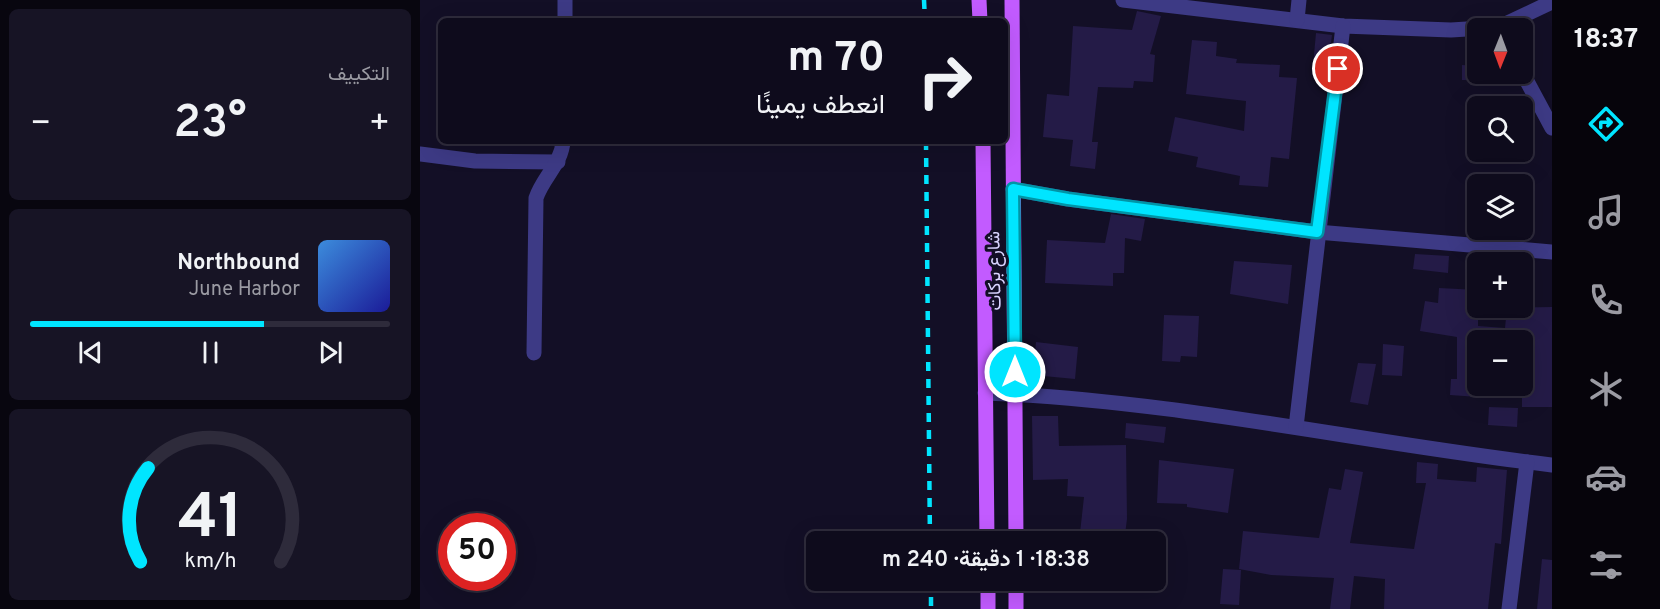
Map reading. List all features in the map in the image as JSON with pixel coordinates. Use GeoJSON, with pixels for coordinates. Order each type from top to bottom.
{"type":"FeatureCollection","features":[{"type":"Feature","properties":{"kind":"main road"},"geometry":{"type":"LineString","coordinates":[[979,0],[980,18]]}},
{"type":"Feature","properties":{"kind":"main road","name":"شارع بركات"},"geometry":{"type":"LineString","coordinates":[[1012,0],[1016,531]]}},
{"type":"Feature","properties":{"kind":"main road","name":"شارع بركات"},"geometry":{"type":"LineString","coordinates":[[983,144],[987,531]]}},
{"type":"Feature","properties":{"kind":"main road"},"geometry":{"type":"LineString","coordinates":[[988,591],[988,609]]}},
{"type":"Feature","properties":{"kind":"main road"},"geometry":{"type":"LineString","coordinates":[[1016,591],[1016,609]]}},
{"type":"Feature","properties":{"kind":"street"},"geometry":{"type":"LineString","coordinates":[[565,0],[565,18]]}},
{"type":"Feature","properties":{"kind":"street"},"geometry":{"type":"LineString","coordinates":[[1123,0],[1343,26],[1467,29]]}},
{"type":"Feature","properties":{"kind":"street"},"geometry":{"type":"LineString","coordinates":[[1297,20],[1299,0]]}},
{"type":"Feature","properties":{"kind":"street"},"geometry":{"type":"LineString","coordinates":[[1519,18],[1552,2]]}},
{"type":"Feature","properties":{"kind":"street"},"geometry":{"type":"LineString","coordinates":[[1296,427],[1317,232],[1343,26]]}},
{"type":"Feature","properties":{"kind":"street"},"geometry":{"type":"LineString","coordinates":[[1528,84],[1552,128]]}},
{"type":"Feature","properties":{"kind":"street"},"geometry":{"type":"LineString","coordinates":[[534,354],[536,198],[542,181],[558,162],[562,144]]}},
{"type":"Feature","properties":{"kind":"street"},"geometry":{"type":"LineString","coordinates":[[420,154],[475,161],[558,162]]}},
{"type":"Feature","properties":{"kind":"street"},"geometry":{"type":"LineString","coordinates":[[1013,189],[1068,199],[1317,232],[1552,252]]}},
{"type":"Feature","properties":{"kind":"street"},"geometry":{"type":"LineString","coordinates":[[985,393],[1076,399],[1296,427],[1552,465]]}},
{"type":"Feature","properties":{"kind":"street"},"geometry":{"type":"LineString","coordinates":[[1509,609],[1527,462]]}},
{"type":"Feature","properties":{"kind":"building"},"geometry":{"type":"Polygon","coordinates":[[[1137,11],[1161,16],[1150,54],[1155,55],[1153,82],[1134,81],[1133,88],[1098,87],[1092,142],[1098,142],[1095,169],[1070,166],[1073,140],[1043,137],[1047,94],[1069,96],[1073,26],[1132,30],[1137,11]]]}},
{"type":"Feature","properties":{"kind":"building"},"geometry":{"type":"Polygon","coordinates":[[[1316,33],[1332,35],[1328,66],[1313,65],[1316,33]]]}},
{"type":"Feature","properties":{"kind":"building"},"geometry":{"type":"Polygon","coordinates":[[[1192,40],[1217,42],[1216,56],[1237,59],[1236,63],[1280,65],[1279,77],[1297,78],[1289,159],[1271,157],[1268,187],[1239,185],[1240,176],[1196,167],[1198,157],[1168,151],[1175,117],[1244,131],[1246,101],[1186,94],[1192,40]]]}},
{"type":"Feature","properties":{"kind":"building"},"geometry":{"type":"Polygon","coordinates":[[[1462,65],[1467,65],[1467,80],[1462,80],[1462,65]]]}},
{"type":"Feature","properties":{"kind":"building"},"geometry":{"type":"Polygon","coordinates":[[[1111,214],[1145,219],[1141,241],[1125,238],[1124,273],[1113,273],[1113,286],[1045,283],[1047,240],[1105,243],[1111,214]]]}},
{"type":"Feature","properties":{"kind":"building"},"geometry":{"type":"Polygon","coordinates":[[[1415,254],[1449,256],[1448,273],[1413,269],[1415,254]]]}},
{"type":"Feature","properties":{"kind":"building"},"geometry":{"type":"Polygon","coordinates":[[[1234,261],[1292,265],[1288,304],[1230,294],[1234,261]]]}},
{"type":"Feature","properties":{"kind":"building"},"geometry":{"type":"Polygon","coordinates":[[[1439,288],[1467,289],[1467,318],[1478,318],[1478,326],[1505,328],[1506,318],[1533,318],[1533,307],[1552,307],[1552,407],[1522,407],[1522,396],[1533,396],[1533,330],[1467,330],[1467,396],[1478,397],[1450,395],[1451,379],[1457,379],[1457,337],[1420,331],[1425,301],[1438,303],[1439,288]]]}},
{"type":"Feature","properties":{"kind":"building"},"geometry":{"type":"Polygon","coordinates":[[[1164,315],[1199,316],[1197,357],[1181,356],[1180,362],[1162,361],[1164,315]]]}},
{"type":"Feature","properties":{"kind":"building"},"geometry":{"type":"Polygon","coordinates":[[[1036,342],[1078,347],[1075,379],[1033,375],[1036,342]]]}},
{"type":"Feature","properties":{"kind":"building"},"geometry":{"type":"Polygon","coordinates":[[[1383,344],[1404,346],[1402,376],[1382,375],[1383,344]]]}},
{"type":"Feature","properties":{"kind":"building"},"geometry":{"type":"Polygon","coordinates":[[[1358,363],[1376,364],[1368,405],[1350,402],[1358,363]]]}},
{"type":"Feature","properties":{"kind":"building"},"geometry":{"type":"Polygon","coordinates":[[[1489,407],[1518,408],[1517,427],[1488,425],[1489,407]]]}},
{"type":"Feature","properties":{"kind":"building"},"geometry":{"type":"Polygon","coordinates":[[[1032,416],[1058,416],[1059,446],[1126,445],[1125,531],[1080,531],[1084,497],[1067,496],[1068,479],[1033,480],[1032,416]]]}},
{"type":"Feature","properties":{"kind":"building"},"geometry":{"type":"Polygon","coordinates":[[[1126,423],[1166,427],[1164,443],[1125,438],[1126,423]]]}},
{"type":"Feature","properties":{"kind":"building"},"geometry":{"type":"Polygon","coordinates":[[[1159,460],[1234,469],[1228,513],[1187,507],[1187,504],[1157,503],[1159,460]]]}},
{"type":"Feature","properties":{"kind":"building"},"geometry":{"type":"Polygon","coordinates":[[[1417,462],[1438,464],[1437,479],[1476,482],[1477,467],[1507,470],[1501,544],[1495,543],[1488,609],[1384,609],[1385,579],[1354,576],[1350,609],[1330,609],[1334,578],[1271,575],[1239,569],[1243,531],[1319,538],[1329,488],[1341,490],[1345,469],[1363,472],[1350,543],[1414,549],[1426,483],[1416,483],[1417,462]]]}},
{"type":"Feature","properties":{"kind":"building"},"geometry":{"type":"Polygon","coordinates":[[[1542,559],[1552,560],[1552,609],[1537,609],[1542,559]]]}},
{"type":"Feature","properties":{"kind":"building"},"geometry":{"type":"Polygon","coordinates":[[[1223,569],[1241,570],[1239,605],[1220,604],[1223,569]]]}},
{"type":"Feature","properties":{"kind":"railway"},"geometry":{"type":"LineString","coordinates":[[924,0],[925,18]]}},
{"type":"Feature","properties":{"kind":"railway"},"geometry":{"type":"LineString","coordinates":[[926,144],[930,531]]}},
{"type":"Feature","properties":{"kind":"railway"},"geometry":{"type":"LineString","coordinates":[[931,591],[931,609]]}},
{"type":"Feature","properties":{"kind":"route"},"geometry":{"type":"LineString","coordinates":[[1015,372],[1013,189],[1068,199],[1317,232],[1338,69]]}}]}
